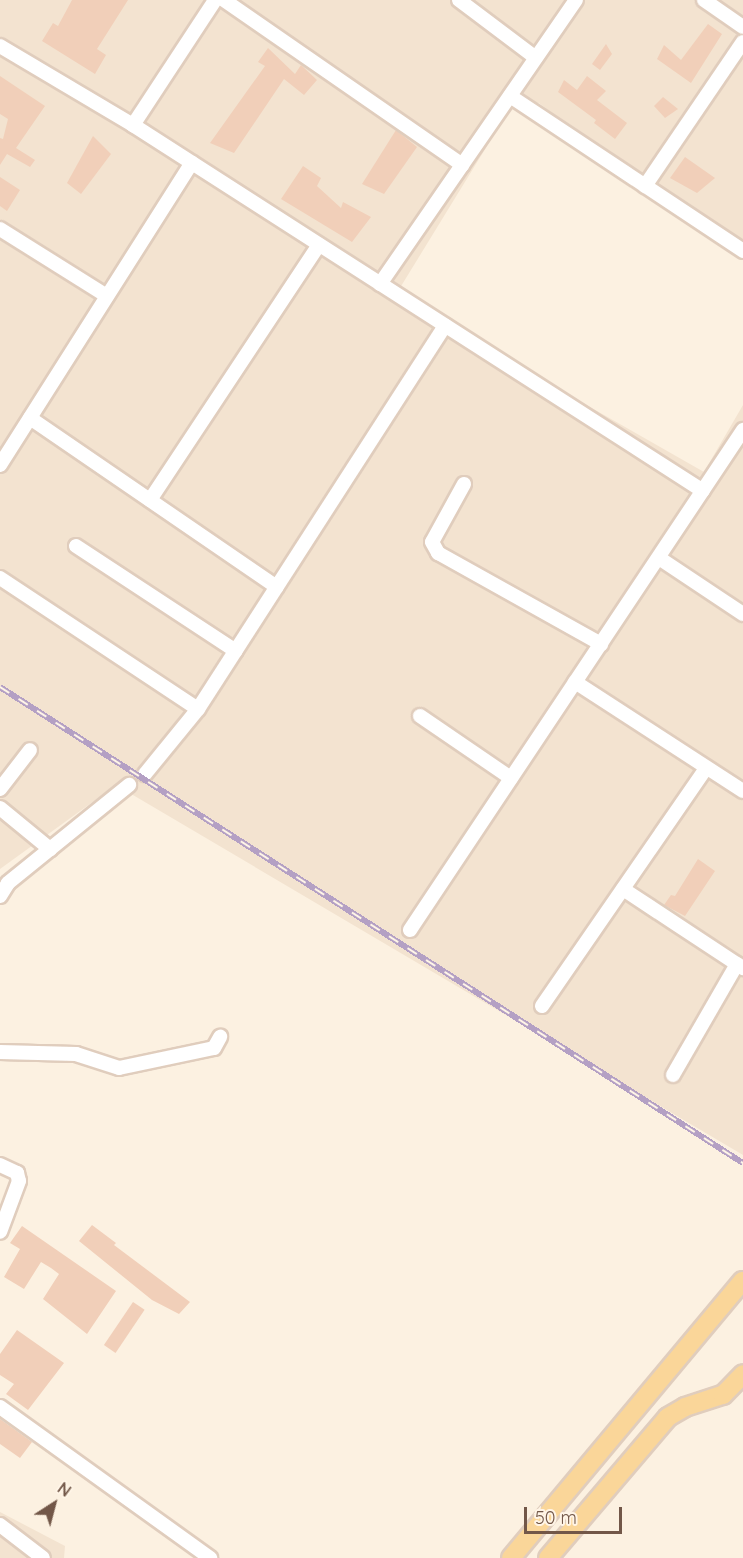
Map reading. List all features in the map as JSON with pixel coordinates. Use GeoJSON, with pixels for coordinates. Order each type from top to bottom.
{"type":"FeatureCollection","features":[{"type":"Feature","properties":{"kind":"main road"},"geometry":{"type":"LineString","coordinates":[[511,1558],[743,1281]]}},
{"type":"Feature","properties":{"kind":"main road"},"geometry":{"type":"LineString","coordinates":[[548,1558],[668,1417],[685,1407],[723,1395],[743,1374]]}},
{"type":"Feature","properties":{"kind":"street"},"geometry":{"type":"LineString","coordinates":[[133,125],[215,0]]}},
{"type":"Feature","properties":{"kind":"street"},"geometry":{"type":"LineString","coordinates":[[224,0],[462,165]]}},
{"type":"Feature","properties":{"kind":"street"},"geometry":{"type":"LineString","coordinates":[[459,0],[536,58]]}},
{"type":"Feature","properties":{"kind":"street"},"geometry":{"type":"LineString","coordinates":[[380,284],[576,0]]}},
{"type":"Feature","properties":{"kind":"street"},"geometry":{"type":"LineString","coordinates":[[705,0],[743,27]]}},
{"type":"Feature","properties":{"kind":"street"},"geometry":{"type":"LineString","coordinates":[[645,186],[743,42]]}},
{"type":"Feature","properties":{"kind":"street"},"geometry":{"type":"LineString","coordinates":[[0,46],[133,125],[703,491]]}},
{"type":"Feature","properties":{"kind":"street"},"geometry":{"type":"LineString","coordinates":[[510,96],[743,251]]}},
{"type":"Feature","properties":{"kind":"street"},"geometry":{"type":"LineString","coordinates":[[0,465],[192,163]]}},
{"type":"Feature","properties":{"kind":"street"},"geometry":{"type":"LineString","coordinates":[[0,229],[107,296]]}},
{"type":"Feature","properties":{"kind":"street"},"geometry":{"type":"LineString","coordinates":[[150,500],[319,245]]}},
{"type":"Feature","properties":{"kind":"street"},"geometry":{"type":"LineString","coordinates":[[145,774],[198,709],[445,326]]}},
{"type":"Feature","properties":{"kind":"street"},"geometry":{"type":"LineString","coordinates":[[30,418],[277,587]]}},
{"type":"Feature","properties":{"kind":"street"},"geometry":{"type":"LineString","coordinates":[[410,930],[743,430]]}},
{"type":"Feature","properties":{"kind":"street"},"geometry":{"type":"LineString","coordinates":[[465,484],[432,542],[438,553],[601,644]]}},
{"type":"Feature","properties":{"kind":"street"},"geometry":{"type":"LineString","coordinates":[[76,546],[236,651]]}},
{"type":"Feature","properties":{"kind":"street"},"geometry":{"type":"LineString","coordinates":[[659,558],[743,614]]}},
{"type":"Feature","properties":{"kind":"street"},"geometry":{"type":"LineString","coordinates":[[0,578],[198,709]]}},
{"type":"Feature","properties":{"kind":"street"},"geometry":{"type":"LineString","coordinates":[[575,682],[743,791]]}},
{"type":"Feature","properties":{"kind":"street"},"geometry":{"type":"LineString","coordinates":[[420,716],[511,778]]}},
{"type":"Feature","properties":{"kind":"street"},"geometry":{"type":"LineString","coordinates":[[0,789],[30,750]]}},
{"type":"Feature","properties":{"kind":"street"},"geometry":{"type":"LineString","coordinates":[[542,1006],[706,768]]}},
{"type":"Feature","properties":{"kind":"street"},"geometry":{"type":"LineString","coordinates":[[0,896],[8,883],[129,785]]}},
{"type":"Feature","properties":{"kind":"street"},"geometry":{"type":"LineString","coordinates":[[0,808],[50,849]]}},
{"type":"Feature","properties":{"kind":"street"},"geometry":{"type":"LineString","coordinates":[[623,889],[740,966],[673,1075]]}},
{"type":"Feature","properties":{"kind":"street"},"geometry":{"type":"LineString","coordinates":[[0,1052],[76,1054],[119,1068],[214,1048],[220,1037]]}},
{"type":"Feature","properties":{"kind":"street"},"geometry":{"type":"LineString","coordinates":[[0,1165],[17,1173],[19,1181],[0,1232]]}},
{"type":"Feature","properties":{"kind":"street"},"geometry":{"type":"LineString","coordinates":[[0,1407],[210,1558]]}},
{"type":"Feature","properties":{"kind":"street"},"geometry":{"type":"LineString","coordinates":[[0,1525],[43,1558]]}},
{"type":"Feature","properties":{"kind":"shaded area"},"geometry":{"type":"Polygon","coordinates":[[[0,0],[743,0],[743,259],[539,103],[514,102],[395,296],[704,472],[743,405],[743,1155],[116,785],[0,869],[0,0]]]}},
{"type":"Feature","properties":{"kind":"shaded area"},"geometry":{"type":"Polygon","coordinates":[[[0,1512],[65,1546],[64,1558],[0,1558],[0,1512]]]}},
{"type":"Feature","properties":{"kind":"building"},"geometry":{"type":"Polygon","coordinates":[[[72,0],[128,0],[97,49],[106,55],[95,74],[42,41],[53,23],[58,26],[72,0]]]}},
{"type":"Feature","properties":{"kind":"building"},"geometry":{"type":"Polygon","coordinates":[[[708,24],[722,34],[691,83],[657,59],[664,45],[681,60],[708,24]]]}},
{"type":"Feature","properties":{"kind":"building"},"geometry":{"type":"Polygon","coordinates":[[[606,44],[612,54],[600,70],[592,64],[606,44]]]}},
{"type":"Feature","properties":{"kind":"building"},"geometry":{"type":"Polygon","coordinates":[[[268,48],[295,74],[301,65],[317,80],[304,95],[284,79],[234,153],[210,143],[265,66],[258,62],[268,48]]]}},
{"type":"Feature","properties":{"kind":"building"},"geometry":{"type":"Polygon","coordinates":[[[0,76],[45,106],[16,148],[35,160],[30,167],[7,154],[0,165],[0,138],[3,139],[8,119],[0,114],[0,76]]]}},
{"type":"Feature","properties":{"kind":"building"},"geometry":{"type":"Polygon","coordinates":[[[587,76],[606,91],[597,100],[627,123],[615,139],[594,123],[596,120],[558,92],[564,80],[577,90],[587,76]]]}},
{"type":"Feature","properties":{"kind":"building"},"geometry":{"type":"Polygon","coordinates":[[[663,97],[678,109],[665,118],[654,106],[663,97]]]}},
{"type":"Feature","properties":{"kind":"building"},"geometry":{"type":"Polygon","coordinates":[[[396,130],[417,147],[384,194],[362,184],[396,130]]]}},
{"type":"Feature","properties":{"kind":"building"},"geometry":{"type":"Polygon","coordinates":[[[93,136],[111,154],[81,194],[67,183],[93,136]]]}},
{"type":"Feature","properties":{"kind":"building"},"geometry":{"type":"Polygon","coordinates":[[[685,157],[715,178],[697,193],[670,178],[685,157]]]}},
{"type":"Feature","properties":{"kind":"building"},"geometry":{"type":"Polygon","coordinates":[[[303,166],[321,178],[317,186],[341,208],[343,202],[371,217],[352,242],[281,199],[303,166]]]}},
{"type":"Feature","properties":{"kind":"building"},"geometry":{"type":"Polygon","coordinates":[[[0,177],[20,190],[7,211],[0,206],[0,177]]]}},
{"type":"Feature","properties":{"kind":"building"},"geometry":{"type":"Polygon","coordinates":[[[698,859],[715,871],[685,916],[664,905],[671,895],[675,896],[698,859]]]}},
{"type":"Feature","properties":{"kind":"building"},"geometry":{"type":"Polygon","coordinates":[[[92,1225],[116,1243],[114,1245],[190,1302],[179,1314],[152,1300],[79,1241],[92,1225]]]}},
{"type":"Feature","properties":{"kind":"building"},"geometry":{"type":"Polygon","coordinates":[[[22,1226],[116,1291],[87,1334],[43,1299],[59,1274],[51,1268],[41,1262],[24,1289],[4,1277],[20,1249],[10,1243],[22,1226]]]}},
{"type":"Feature","properties":{"kind":"building"},"geometry":{"type":"Polygon","coordinates":[[[133,1302],[145,1310],[116,1353],[104,1345],[133,1302]]]}},
{"type":"Feature","properties":{"kind":"building"},"geometry":{"type":"Polygon","coordinates":[[[17,1330],[64,1363],[28,1410],[6,1394],[14,1384],[0,1375],[0,1354],[17,1330]]]}},
{"type":"Feature","properties":{"kind":"building"},"geometry":{"type":"Polygon","coordinates":[[[0,1419],[32,1442],[20,1458],[0,1444],[0,1419]]]}},
{"type":"Feature","properties":{"kind":"railway"},"geometry":{"type":"LineString","coordinates":[[0,687],[743,1163]]}}]}
